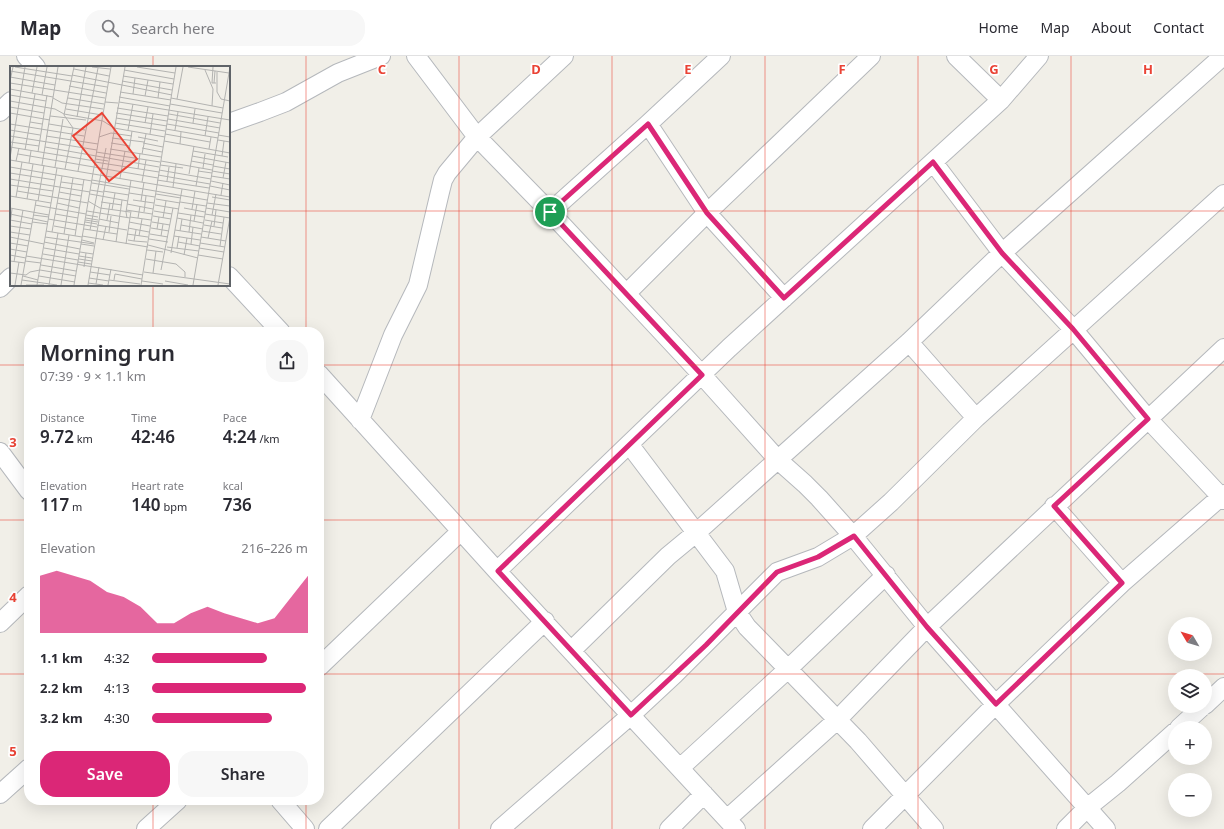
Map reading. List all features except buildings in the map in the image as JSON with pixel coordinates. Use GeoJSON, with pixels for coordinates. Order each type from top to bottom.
{"type":"FeatureCollection","features":[{"type":"Feature","properties":{"kind":"street"},"geometry":{"type":"LineString","coordinates":[[26,56],[35,66]]}},
{"type":"Feature","properties":{"kind":"street"},"geometry":{"type":"LineString","coordinates":[[230,123],[286,102],[338,73],[381,56]]}},
{"type":"Feature","properties":{"kind":"street"},"geometry":{"type":"LineString","coordinates":[[416,56],[477,137],[550,212],[702,375],[778,460],[812,491],[854,536],[927,627],[1106,829]]}},
{"type":"Feature","properties":{"kind":"street"},"geometry":{"type":"LineString","coordinates":[[360,420],[393,335],[418,285],[443,180],[447,173],[477,137],[564,56]]}},
{"type":"Feature","properties":{"kind":"street"},"geometry":{"type":"LineString","coordinates":[[550,212],[721,56]]}},
{"type":"Feature","properties":{"kind":"street"},"geometry":{"type":"LineString","coordinates":[[626,294],[707,213],[871,56]]}},
{"type":"Feature","properties":{"kind":"street"},"geometry":{"type":"LineString","coordinates":[[956,56],[1001,100]]}},
{"type":"Feature","properties":{"kind":"street"},"geometry":{"type":"LineString","coordinates":[[498,571],[629,444],[784,298],[1001,100],[1039,56]]}},
{"type":"Feature","properties":{"kind":"street"},"geometry":{"type":"LineString","coordinates":[[572,650],[668,556],[697,532],[909,342],[1002,253],[1223,56]]}},
{"type":"Feature","properties":{"kind":"street"},"geometry":{"type":"LineString","coordinates":[[0,112],[10,102]]}},
{"type":"Feature","properties":{"kind":"street"},"geometry":{"type":"LineString","coordinates":[[648,124],[707,213],[784,298]]}},
{"type":"Feature","properties":{"kind":"street"},"geometry":{"type":"LineString","coordinates":[[872,829],[996,704],[1122,583],[1223,497],[1148,419],[1073,329],[1002,253],[933,162]]}},
{"type":"Feature","properties":{"kind":"street"},"geometry":{"type":"LineString","coordinates":[[500,829],[631,715],[706,645],[777,572],[818,557],[854,536],[891,502],[976,418],[1224,194]]}},
{"type":"Feature","properties":{"kind":"street"},"geometry":{"type":"LineString","coordinates":[[230,277],[275,327]]}},
{"type":"Feature","properties":{"kind":"street"},"geometry":{"type":"LineString","coordinates":[[0,288],[10,278]]}},
{"type":"Feature","properties":{"kind":"street"},"geometry":{"type":"LineString","coordinates":[[909,342],[976,418]]}},
{"type":"Feature","properties":{"kind":"street"},"geometry":{"type":"LineString","coordinates":[[324,380],[461,531],[732,824],[837,720],[927,627],[1054,506],[1224,348]]}},
{"type":"Feature","properties":{"kind":"street"},"geometry":{"type":"LineString","coordinates":[[629,444],[697,532],[724,571],[737,612],[747,627],[858,741],[934,829]]}},
{"type":"Feature","properties":{"kind":"street"},"geometry":{"type":"LineString","coordinates":[[0,452],[24,484]]}},
{"type":"Feature","properties":{"kind":"street"},"geometry":{"type":"LineString","coordinates":[[1054,506],[1122,583]]}},
{"type":"Feature","properties":{"kind":"street"},"geometry":{"type":"LineString","coordinates":[[324,662],[461,531]]}},
{"type":"Feature","properties":{"kind":"street"},"geometry":{"type":"LineString","coordinates":[[680,768],[788,669],[886,575]]}},
{"type":"Feature","properties":{"kind":"street"},"geometry":{"type":"LineString","coordinates":[[0,623],[24,600]]}},
{"type":"Feature","properties":{"kind":"street"},"geometry":{"type":"LineString","coordinates":[[328,829],[545,621]]}},
{"type":"Feature","properties":{"kind":"street"},"geometry":{"type":"LineString","coordinates":[[1212,698],[1224,687]]}},
{"type":"Feature","properties":{"kind":"street"},"geometry":{"type":"LineString","coordinates":[[1187,721],[1195,713]]}},
{"type":"Feature","properties":{"kind":"street"},"geometry":{"type":"LineString","coordinates":[[1066,829],[1087,808],[1118,783],[1168,738]]}},
{"type":"Feature","properties":{"kind":"street"},"geometry":{"type":"LineString","coordinates":[[0,794],[24,772]]}},
{"type":"Feature","properties":{"kind":"street"},"geometry":{"type":"LineString","coordinates":[[669,829],[704,794]]}},
{"type":"Feature","properties":{"kind":"street"},"geometry":{"type":"LineString","coordinates":[[146,829],[172,805]]}},
{"type":"Feature","properties":{"kind":"street"},"geometry":{"type":"LineString","coordinates":[[284,805],[305,829]]}},
{"type":"Feature","properties":{"kind":"route"},"geometry":{"type":"LineString","coordinates":[[648,124],[707,213],[784,298],[933,162],[1002,253],[1073,329],[1148,419],[1054,506],[1122,583],[996,704],[927,627],[854,536],[818,557],[777,572],[706,645],[631,715],[498,571],[702,375],[550,212],[648,124]]}}]}
